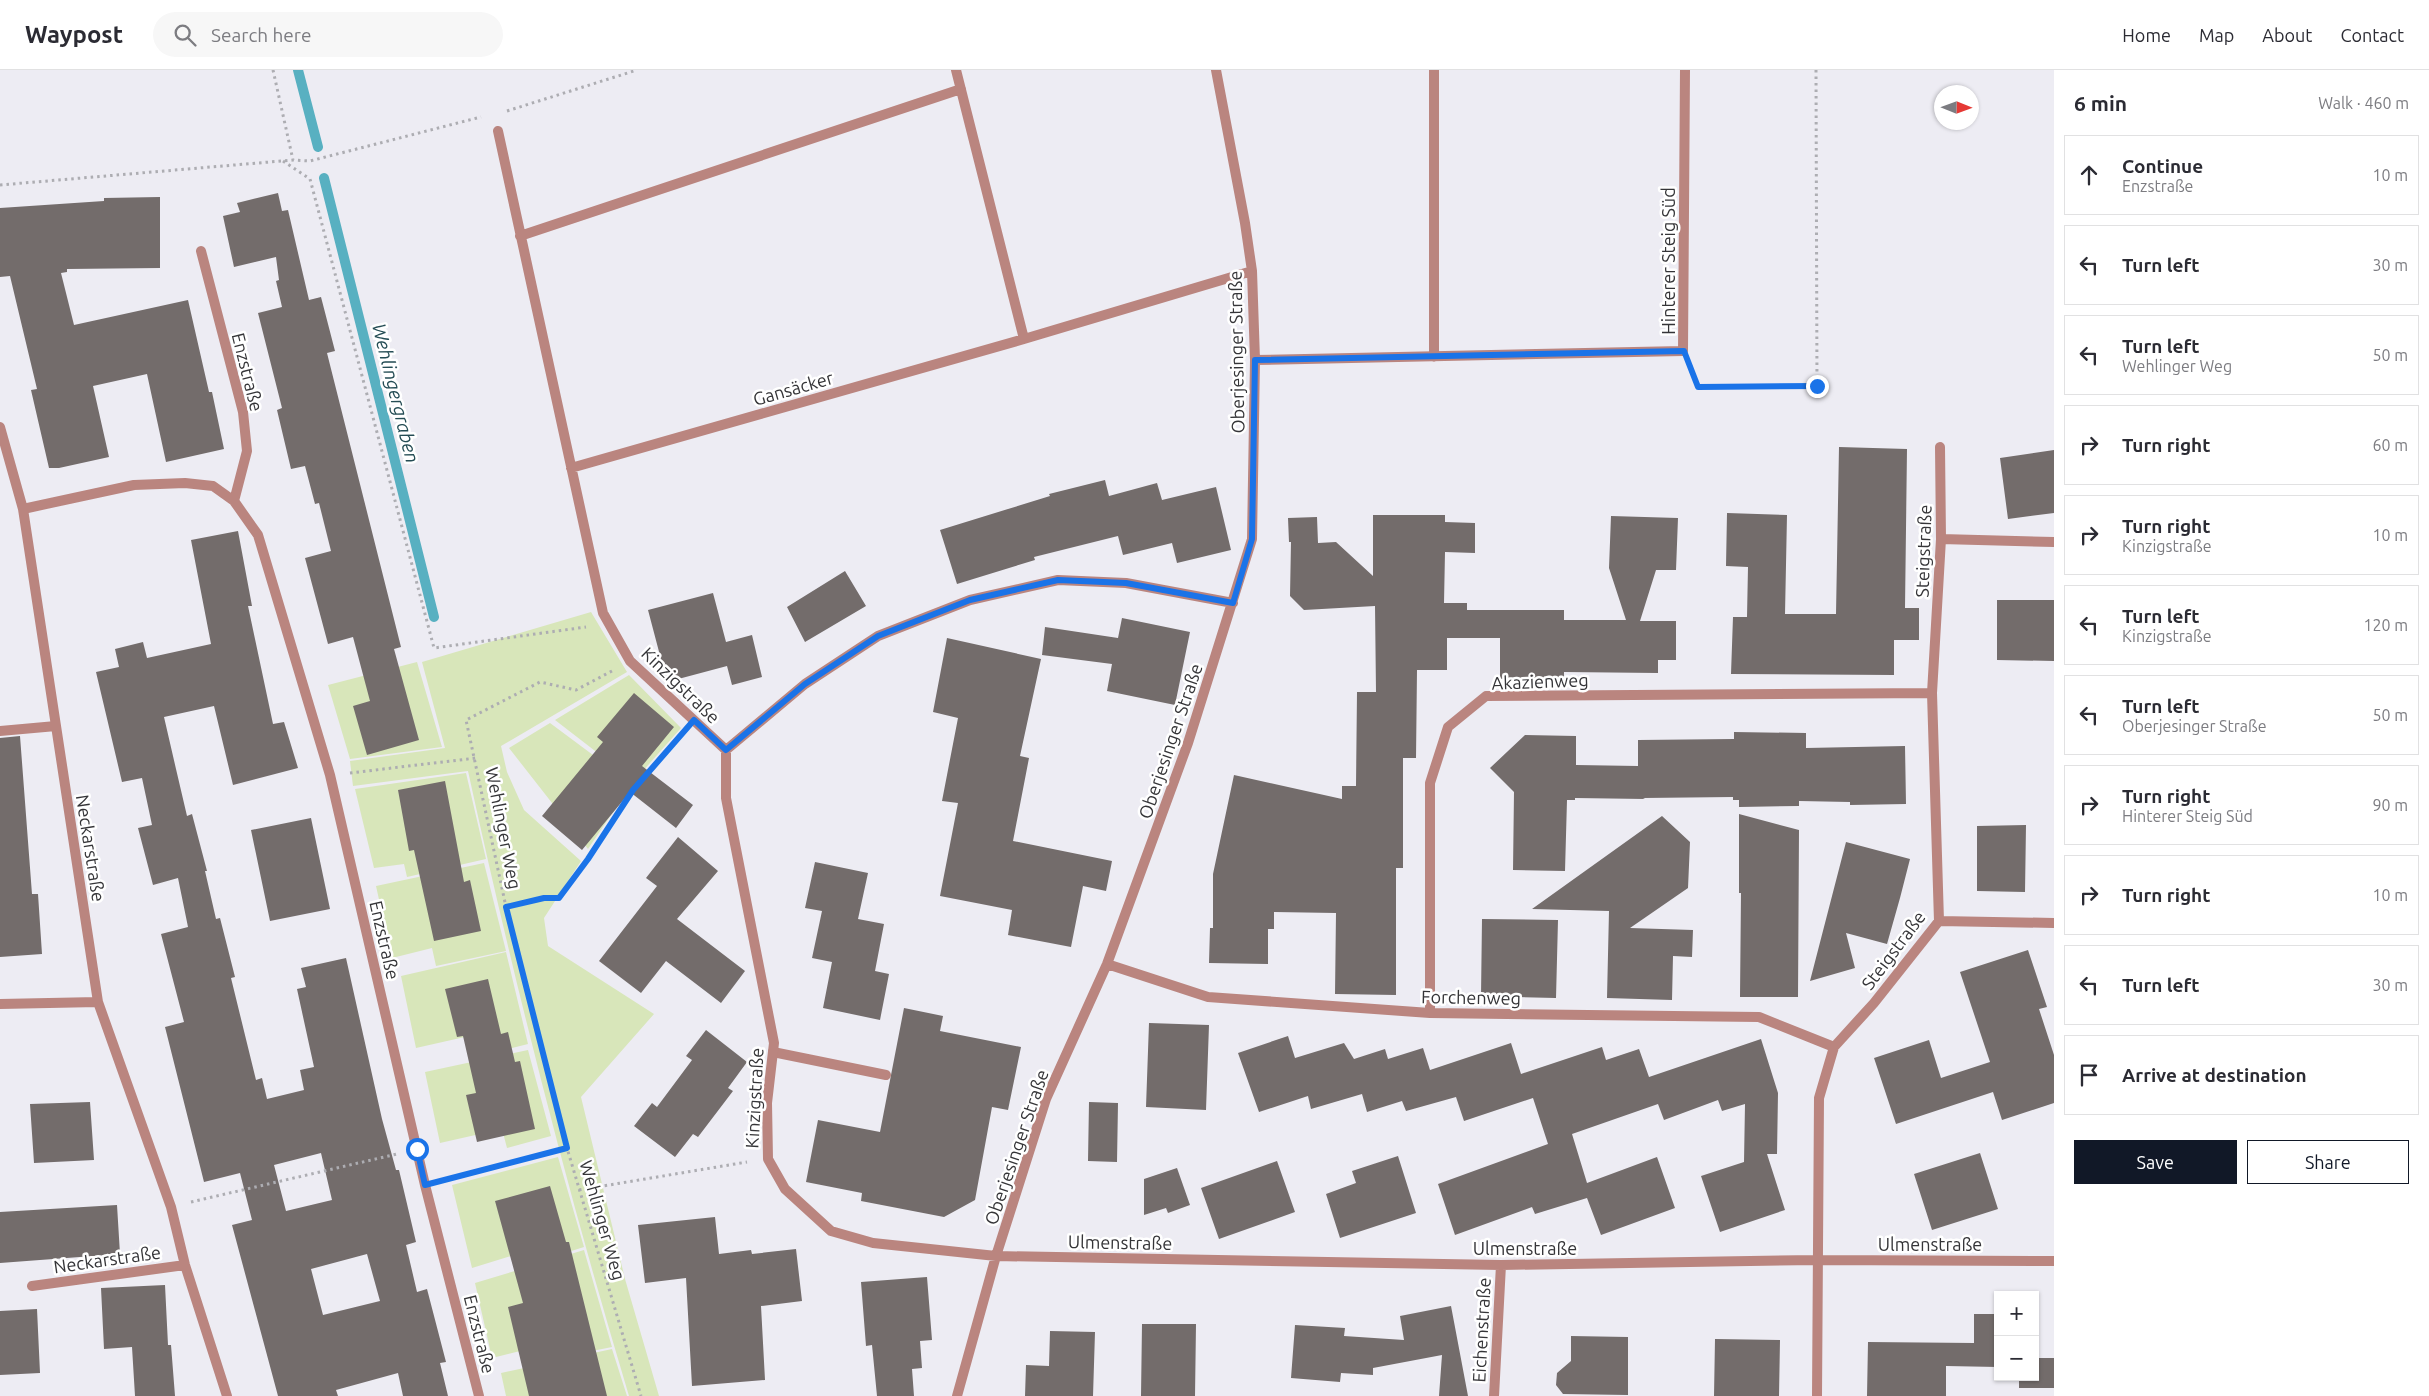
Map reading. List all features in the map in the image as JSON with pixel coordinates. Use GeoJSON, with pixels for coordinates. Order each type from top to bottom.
{"type":"FeatureCollection","features":[{"type":"Feature","properties":{"kind":"street"},"geometry":{"type":"LineString","coordinates":[[956,70],[1024,339]]}},
{"type":"Feature","properties":{"kind":"street","name":"Oberjesinger Straße"},"geometry":{"type":"LineString","coordinates":[[957,1396],[996,1256],[1046,1099],[1107,964],[1188,743],[1252,539],[1255,360],[1252,271],[1245,223],[1216,70]]}},
{"type":"Feature","properties":{"kind":"street"},"geometry":{"type":"LineString","coordinates":[[1434,70],[1434,357]]}},
{"type":"Feature","properties":{"kind":"street","name":"Hinterer Steig Süd"},"geometry":{"type":"LineString","coordinates":[[1255,360],[1684,351],[1685,70]]}},
{"type":"Feature","properties":{"kind":"street"},"geometry":{"type":"LineString","coordinates":[[520,236],[961,89]]}},
{"type":"Feature","properties":{"kind":"street"},"geometry":{"type":"LineString","coordinates":[[498,131],[571,468]]}},
{"type":"Feature","properties":{"kind":"street","name":"Enzstraße"},"geometry":{"type":"LineString","coordinates":[[200,251],[243,412],[247,452],[234,501]]}},
{"type":"Feature","properties":{"kind":"street","name":"Gansäcker"},"geometry":{"type":"LineString","coordinates":[[571,468],[1024,339],[1252,271]]}},
{"type":"Feature","properties":{"kind":"street","name":"Neckarstraße"},"geometry":{"type":"LineString","coordinates":[[0,427],[24,510],[98,1002],[171,1207],[186,1265],[227,1396]]}},
{"type":"Feature","properties":{"kind":"street","name":"Steigstraße"},"geometry":{"type":"LineString","coordinates":[[1817,1396],[1819,1098],[1834,1048],[1874,1003],[1939,921],[1932,693],[1941,540],[1940,447]]}},
{"type":"Feature","properties":{"kind":"street","name":"Kinzigstraße"},"geometry":{"type":"LineString","coordinates":[[571,468],[603,614],[630,661],[726,750],[726,798],[774,1043],[768,1103],[768,1159],[785,1189],[831,1231],[873,1243],[996,1256]]}},
{"type":"Feature","properties":{"kind":"street","name":"Enzstraße"},"geometry":{"type":"LineString","coordinates":[[24,510],[134,485],[185,483],[213,486],[234,501],[258,535],[330,775],[425,1185],[478,1396]]}},
{"type":"Feature","properties":{"kind":"street"},"geometry":{"type":"LineString","coordinates":[[1941,540],[2054,542]]}},
{"type":"Feature","properties":{"kind":"street"},"geometry":{"type":"LineString","coordinates":[[726,750],[805,684],[878,636],[970,600],[1058,580],[1126,583],[1233,603]]}},
{"type":"Feature","properties":{"kind":"street","name":"Akazienweg"},"geometry":{"type":"LineString","coordinates":[[1430,1013],[1430,783],[1448,727],[1486,696],[1932,693]]}},
{"type":"Feature","properties":{"kind":"street"},"geometry":{"type":"LineString","coordinates":[[0,731],[56,726]]}},
{"type":"Feature","properties":{"kind":"street"},"geometry":{"type":"LineString","coordinates":[[1939,921],[2054,923]]}},
{"type":"Feature","properties":{"kind":"street","name":"Forchenweg"},"geometry":{"type":"LineString","coordinates":[[1107,964],[1208,997],[1430,1013],[1759,1017],[1834,1048]]}},
{"type":"Feature","properties":{"kind":"street"},"geometry":{"type":"LineString","coordinates":[[0,1004],[98,1002]]}},
{"type":"Feature","properties":{"kind":"street"},"geometry":{"type":"LineString","coordinates":[[773,1052],[886,1075]]}},
{"type":"Feature","properties":{"kind":"street","name":"Ulmenstraße"},"geometry":{"type":"LineString","coordinates":[[996,1256],[1501,1265],[1817,1260],[2054,1261]]}},
{"type":"Feature","properties":{"kind":"street","name":"Neckarstraße"},"geometry":{"type":"LineString","coordinates":[[32,1286],[186,1265]]}},
{"type":"Feature","properties":{"kind":"street","name":"Eichenstraße"},"geometry":{"type":"LineString","coordinates":[[1494,1396],[1501,1265]]}},
{"type":"Feature","properties":{"kind":"path"},"geometry":{"type":"LineString","coordinates":[[273,70],[293,160]]}},
{"type":"Feature","properties":{"kind":"path"},"geometry":{"type":"LineString","coordinates":[[501,112],[637,70]]}},
{"type":"Feature","properties":{"kind":"path"},"geometry":{"type":"LineString","coordinates":[[1684,351],[1698,387],[1817,388],[1816,70]]}},
{"type":"Feature","properties":{"kind":"path"},"geometry":{"type":"LineString","coordinates":[[0,185],[293,160],[310,161],[483,117]]}},
{"type":"Feature","properties":{"kind":"path"},"geometry":{"type":"LineString","coordinates":[[283,161],[310,179],[434,648],[564,628],[610,625]]}},
{"type":"Feature","properties":{"kind":"path","name":"Wehlinger Weg"},"geometry":{"type":"LineString","coordinates":[[630,661],[576,690],[540,682],[466,720],[476,758],[506,907],[567,1148],[641,1396]]}},
{"type":"Feature","properties":{"kind":"path"},"geometry":{"type":"LineString","coordinates":[[506,907],[544,898],[559,898],[588,859],[633,790],[694,720]]}},
{"type":"Feature","properties":{"kind":"path"},"geometry":{"type":"LineString","coordinates":[[330,775],[476,758]]}},
{"type":"Feature","properties":{"kind":"path"},"geometry":{"type":"LineString","coordinates":[[425,1185],[567,1148]]}},
{"type":"Feature","properties":{"kind":"path"},"geometry":{"type":"LineString","coordinates":[[171,1207],[417,1149]]}},
{"type":"Feature","properties":{"kind":"path"},"geometry":{"type":"LineString","coordinates":[[579,1190],[768,1159]]}},
{"type":"Feature","properties":{"kind":"green space"},"geometry":{"type":"Polygon","coordinates":[[[591,612],[627,672],[501,746],[507,772],[524,810],[581,861],[544,918],[548,946],[654,1014],[581,1097],[625,1279],[659,1396],[629,1396],[563,1163],[504,929],[468,771],[353,786],[350,761],[445,748],[422,662],[591,612]]]}},
{"type":"Feature","properties":{"kind":"green space"},"geometry":{"type":"Polygon","coordinates":[[[417,662],[442,747],[350,759],[328,685],[417,662]]]}},
{"type":"Feature","properties":{"kind":"green space"},"geometry":{"type":"Polygon","coordinates":[[[629,675],[681,728],[634,781],[555,720],[629,675]]]}},
{"type":"Feature","properties":{"kind":"green space"},"geometry":{"type":"Polygon","coordinates":[[[550,723],[632,784],[588,849],[509,748],[550,723]]]}},
{"type":"Feature","properties":{"kind":"green space"},"geometry":{"type":"Polygon","coordinates":[[[466,773],[486,859],[407,877],[404,864],[374,868],[355,789],[466,773]]]}},
{"type":"Feature","properties":{"kind":"green space"},"geometry":{"type":"Polygon","coordinates":[[[484,863],[506,951],[436,966],[432,948],[392,958],[376,886],[484,863]]]}},
{"type":"Feature","properties":{"kind":"green space"},"geometry":{"type":"Polygon","coordinates":[[[506,952],[528,1044],[485,1055],[478,1034],[416,1048],[401,976],[506,952]]]}},
{"type":"Feature","properties":{"kind":"green space"},"geometry":{"type":"Polygon","coordinates":[[[528,1050],[551,1136],[507,1148],[502,1129],[440,1143],[425,1072],[528,1050]]]}},
{"type":"Feature","properties":{"kind":"green space"},"geometry":{"type":"Polygon","coordinates":[[[558,1157],[584,1247],[546,1259],[540,1247],[472,1268],[452,1185],[558,1157]]]}},
{"type":"Feature","properties":{"kind":"green space"},"geometry":{"type":"Polygon","coordinates":[[[584,1250],[612,1347],[577,1354],[573,1338],[492,1358],[475,1283],[584,1250]]]}},
{"type":"Feature","properties":{"kind":"green space"},"geometry":{"type":"Polygon","coordinates":[[[612,1349],[627,1396],[506,1396],[501,1373],[612,1349]]]}},
{"type":"Feature","properties":{"kind":"building"},"geometry":{"type":"Polygon","coordinates":[[[278,193],[282,211],[288,210],[309,300],[321,297],[335,351],[327,353],[401,647],[394,649],[419,740],[367,755],[353,706],[370,701],[353,637],[328,644],[305,558],[331,551],[319,503],[315,504],[305,466],[291,469],[277,410],[282,408],[258,313],[282,307],[276,281],[279,280],[276,257],[234,267],[223,216],[240,212],[237,203],[278,193]]]}},
{"type":"Feature","properties":{"kind":"building"},"geometry":{"type":"Polygon","coordinates":[[[160,197],[160,268],[67,269],[67,272],[61,273],[74,325],[188,300],[209,392],[212,392],[224,449],[166,462],[147,374],[93,386],[109,457],[59,468],[49,468],[31,390],[37,389],[10,276],[0,277],[0,208],[104,201],[104,198],[160,197]]]}},
{"type":"Feature","properties":{"kind":"building"},"geometry":{"type":"Polygon","coordinates":[[[1839,447],[1907,449],[1905,608],[1919,608],[1919,640],[1894,640],[1894,675],[1731,674],[1733,617],[1747,617],[1748,567],[1726,566],[1727,513],[1787,515],[1785,614],[1836,614],[1839,447]]]}},
{"type":"Feature","properties":{"kind":"building"},"geometry":{"type":"Polygon","coordinates":[[[2054,450],[2054,513],[2008,519],[2000,458],[2054,450]]]}},
{"type":"Feature","properties":{"kind":"building"},"geometry":{"type":"Polygon","coordinates":[[[1105,480],[1109,496],[1157,483],[1162,500],[1216,487],[1231,550],[1177,563],[1172,543],[1123,555],[1118,536],[1034,557],[1035,560],[957,584],[940,530],[1050,496],[1049,494],[1105,480]]]}},
{"type":"Feature","properties":{"kind":"building"},"geometry":{"type":"Polygon","coordinates":[[[1373,515],[1445,515],[1445,522],[1475,523],[1475,553],[1445,552],[1444,603],[1467,603],[1467,610],[1564,610],[1564,620],[1626,620],[1609,568],[1611,516],[1678,518],[1676,570],[1656,570],[1640,621],[1676,621],[1676,660],[1658,660],[1658,673],[1564,672],[1564,679],[1500,679],[1500,638],[1447,638],[1447,670],[1417,670],[1416,758],[1403,758],[1403,868],[1396,868],[1396,995],[1335,994],[1336,913],[1274,912],[1274,929],[1268,929],[1268,964],[1209,963],[1210,928],[1213,928],[1213,874],[1234,775],[1342,799],[1342,786],[1356,786],[1357,692],[1376,692],[1375,606],[1304,610],[1290,596],[1291,542],[1289,542],[1288,518],[1317,517],[1318,543],[1336,542],[1373,576],[1373,515]]]}},
{"type":"Feature","properties":{"kind":"building"},"geometry":{"type":"Polygon","coordinates":[[[238,531],[252,606],[248,606],[273,724],[284,722],[298,768],[233,785],[214,706],[164,717],[187,816],[192,814],[207,871],[205,871],[216,919],[220,918],[235,977],[231,978],[256,1080],[262,1078],[267,1099],[304,1090],[300,1070],[314,1067],[297,989],[306,987],[301,968],[346,958],[382,1119],[396,1170],[399,1170],[416,1242],[406,1245],[417,1292],[427,1289],[446,1362],[440,1363],[448,1396],[403,1396],[398,1373],[336,1390],[338,1396],[278,1396],[232,1225],[252,1220],[240,1173],[204,1182],[165,1027],[184,1022],[161,934],[188,927],[178,878],[153,885],[138,828],[152,825],[142,778],[122,782],[96,672],[119,667],[115,649],[143,642],[147,658],[211,644],[191,540],[238,531]],[[321,1153],[274,1165],[286,1211],[332,1200],[321,1153]],[[367,1254],[311,1269],[323,1315],[380,1301],[367,1254]]]}},
{"type":"Feature","properties":{"kind":"building"},"geometry":{"type":"Polygon","coordinates":[[[845,571],[866,606],[805,642],[787,607],[845,571]]]}},
{"type":"Feature","properties":{"kind":"building"},"geometry":{"type":"Polygon","coordinates":[[[713,593],[726,642],[752,635],[762,677],[732,685],[727,666],[667,682],[648,610],[713,593]]]}},
{"type":"Feature","properties":{"kind":"building"},"geometry":{"type":"Polygon","coordinates":[[[1997,600],[2054,600],[2054,661],[1997,660],[1997,600]]]}},
{"type":"Feature","properties":{"kind":"building"},"geometry":{"type":"Polygon","coordinates":[[[1122,618],[1190,632],[1175,705],[1107,691],[1112,664],[1042,655],[1045,627],[1118,638],[1122,618]]]}},
{"type":"Feature","properties":{"kind":"building"},"geometry":{"type":"Polygon","coordinates":[[[947,638],[1041,659],[1020,756],[1029,758],[1013,841],[1112,861],[1106,891],[1083,886],[1071,947],[1008,935],[1012,910],[940,896],[958,803],[942,801],[958,718],[933,712],[947,638]]]}},
{"type":"Feature","properties":{"kind":"building"},"geometry":{"type":"Polygon","coordinates":[[[634,693],[674,727],[642,766],[693,805],[676,828],[630,792],[582,850],[542,816],[603,742],[597,737],[634,693]]]}},
{"type":"Feature","properties":{"kind":"building"},"geometry":{"type":"Polygon","coordinates":[[[1734,732],[1806,733],[1806,748],[1905,746],[1906,804],[1850,805],[1850,802],[1799,801],[1799,806],[1739,807],[1739,800],[1733,800],[1733,797],[1575,798],[1575,800],[1567,800],[1565,871],[1513,870],[1514,792],[1490,768],[1525,735],[1576,736],[1576,765],[1638,766],[1638,740],[1734,739],[1734,732]]]}},
{"type":"Feature","properties":{"kind":"building"},"geometry":{"type":"Polygon","coordinates":[[[20,736],[32,894],[38,894],[42,954],[0,957],[0,738],[20,736]]]}},
{"type":"Feature","properties":{"kind":"building"},"geometry":{"type":"Polygon","coordinates":[[[445,781],[464,882],[470,880],[481,931],[434,941],[414,850],[409,851],[398,790],[445,781]]]}},
{"type":"Feature","properties":{"kind":"building"},"geometry":{"type":"Polygon","coordinates":[[[1739,814],[1799,830],[1798,997],[1740,997],[1741,893],[1739,893],[1739,814]]]}},
{"type":"Feature","properties":{"kind":"building"},"geometry":{"type":"Polygon","coordinates":[[[1662,816],[1690,842],[1688,888],[1630,928],[1693,930],[1692,957],[1673,956],[1672,1000],[1607,998],[1609,911],[1532,909],[1662,816]]]}},
{"type":"Feature","properties":{"kind":"building"},"geometry":{"type":"Polygon","coordinates":[[[311,818],[330,909],[270,921],[251,830],[311,818]]]}},
{"type":"Feature","properties":{"kind":"building"},"geometry":{"type":"Polygon","coordinates":[[[2026,825],[2025,892],[1977,891],[1977,826],[2026,825]]]}},
{"type":"Feature","properties":{"kind":"building"},"geometry":{"type":"Polygon","coordinates":[[[678,837],[718,871],[677,919],[745,971],[721,1003],[666,961],[641,993],[599,961],[657,886],[646,878],[678,837]]]}},
{"type":"Feature","properties":{"kind":"building"},"geometry":{"type":"Polygon","coordinates":[[[1846,842],[1910,859],[1900,898],[1887,944],[1846,933],[1855,968],[1810,981],[1846,842]]]}},
{"type":"Feature","properties":{"kind":"building"},"geometry":{"type":"Polygon","coordinates":[[[815,862],[868,873],[858,919],[884,924],[875,971],[889,974],[880,1020],[823,1008],[832,962],[812,958],[822,911],[805,908],[815,862]]]}},
{"type":"Feature","properties":{"kind":"building"},"geometry":{"type":"Polygon","coordinates":[[[1482,919],[1558,920],[1556,998],[1481,996],[1482,919]]]}},
{"type":"Feature","properties":{"kind":"building"},"geometry":{"type":"Polygon","coordinates":[[[2028,950],[2047,1007],[2039,1009],[2054,1055],[2054,1103],[2002,1120],[1993,1092],[1896,1124],[1874,1058],[1929,1040],[1941,1078],[1990,1062],[1960,972],[2028,950]]]}},
{"type":"Feature","properties":{"kind":"building"},"geometry":{"type":"Polygon","coordinates":[[[488,979],[501,1034],[508,1032],[515,1062],[520,1061],[535,1129],[477,1142],[466,1095],[476,1093],[463,1036],[457,1037],[445,989],[488,979]]]}},
{"type":"Feature","properties":{"kind":"building"},"geometry":{"type":"Polygon","coordinates":[[[904,1008],[943,1016],[940,1031],[1021,1047],[1008,1110],[992,1107],[975,1200],[944,1217],[861,1201],[862,1193],[806,1182],[818,1120],[880,1132],[904,1008]]]}},
{"type":"Feature","properties":{"kind":"building"},"geometry":{"type":"Polygon","coordinates":[[[1149,1023],[1209,1025],[1206,1110],[1146,1107],[1149,1023]]]}},
{"type":"Feature","properties":{"kind":"building"},"geometry":{"type":"Polygon","coordinates":[[[706,1030],[747,1062],[728,1088],[733,1091],[698,1137],[693,1134],[675,1157],[634,1126],[652,1103],[657,1107],[692,1060],[686,1056],[706,1030]]]}},
{"type":"Feature","properties":{"kind":"building"},"geometry":{"type":"Polygon","coordinates":[[[1288,1036],[1295,1058],[1344,1043],[1354,1059],[1385,1049],[1388,1059],[1423,1048],[1430,1070],[1511,1043],[1521,1074],[1602,1047],[1606,1060],[1639,1049],[1649,1077],[1761,1039],[1778,1093],[1777,1154],[1767,1154],[1785,1210],[1720,1232],[1701,1176],[1744,1162],[1745,1104],[1722,1111],[1718,1100],[1664,1120],[1658,1104],[1572,1134],[1587,1183],[1657,1157],[1675,1208],[1601,1235],[1587,1198],[1535,1214],[1532,1207],[1455,1235],[1438,1184],[1548,1144],[1533,1098],[1464,1121],[1456,1097],[1406,1111],[1402,1101],[1367,1112],[1362,1094],[1311,1109],[1308,1096],[1259,1112],[1238,1053],[1288,1036]]]}},
{"type":"Feature","properties":{"kind":"building"},"geometry":{"type":"Polygon","coordinates":[[[90,1102],[94,1160],[34,1163],[30,1104],[90,1102]]]}},
{"type":"Feature","properties":{"kind":"building"},"geometry":{"type":"Polygon","coordinates":[[[1089,1102],[1118,1103],[1117,1162],[1088,1161],[1089,1102]]]}},
{"type":"Feature","properties":{"kind":"building"},"geometry":{"type":"Polygon","coordinates":[[[1980,1153],[1998,1209],[1932,1230],[1914,1174],[1980,1153]]]}},
{"type":"Feature","properties":{"kind":"building"},"geometry":{"type":"Polygon","coordinates":[[[1398,1156],[1416,1213],[1340,1238],[1326,1194],[1356,1183],[1352,1171],[1398,1156]]]}},
{"type":"Feature","properties":{"kind":"building"},"geometry":{"type":"Polygon","coordinates":[[[1277,1161],[1295,1212],[1219,1239],[1201,1188],[1277,1161]]]}},
{"type":"Feature","properties":{"kind":"building"},"geometry":{"type":"Polygon","coordinates":[[[1177,1168],[1190,1205],[1168,1213],[1166,1208],[1144,1215],[1144,1179],[1177,1168]]]}},
{"type":"Feature","properties":{"kind":"building"},"geometry":{"type":"Polygon","coordinates":[[[550,1186],[566,1242],[569,1242],[607,1396],[529,1396],[508,1307],[523,1303],[495,1201],[550,1186]]]}},
{"type":"Feature","properties":{"kind":"building"},"geometry":{"type":"Polygon","coordinates":[[[117,1205],[120,1254],[0,1263],[0,1212],[117,1205]]]}},
{"type":"Feature","properties":{"kind":"building"},"geometry":{"type":"Polygon","coordinates":[[[715,1217],[719,1254],[751,1250],[752,1254],[796,1249],[802,1301],[761,1306],[765,1380],[692,1386],[686,1278],[645,1283],[638,1225],[715,1217]]]}},
{"type":"Feature","properties":{"kind":"building"},"geometry":{"type":"Polygon","coordinates":[[[927,1277],[932,1340],[920,1341],[922,1368],[912,1369],[914,1396],[877,1396],[872,1345],[866,1346],[861,1282],[927,1277]]]}},
{"type":"Feature","properties":{"kind":"building"},"geometry":{"type":"Polygon","coordinates":[[[165,1285],[168,1345],[171,1345],[175,1396],[135,1396],[132,1347],[104,1349],[101,1288],[165,1285]]]}},
{"type":"Feature","properties":{"kind":"building"},"geometry":{"type":"Polygon","coordinates":[[[1451,1306],[1468,1396],[1439,1396],[1442,1355],[1373,1368],[1373,1375],[1341,1373],[1340,1382],[1291,1378],[1295,1325],[1345,1328],[1344,1336],[1404,1340],[1400,1316],[1451,1306]]]}},
{"type":"Feature","properties":{"kind":"building"},"geometry":{"type":"Polygon","coordinates":[[[37,1309],[40,1373],[0,1375],[0,1311],[37,1309]]]}},
{"type":"Feature","properties":{"kind":"building"},"geometry":{"type":"Polygon","coordinates":[[[1974,1314],[1994,1314],[1994,1367],[1946,1366],[1946,1396],[1867,1396],[1868,1342],[1974,1343],[1974,1314]]]}},
{"type":"Feature","properties":{"kind":"building"},"geometry":{"type":"Polygon","coordinates":[[[1142,1324],[1196,1324],[1195,1396],[1141,1396],[1142,1324]]]}},
{"type":"Feature","properties":{"kind":"building"},"geometry":{"type":"Polygon","coordinates":[[[1050,1331],[1095,1332],[1093,1396],[1025,1396],[1026,1365],[1049,1366],[1050,1331]]]}},
{"type":"Feature","properties":{"kind":"building"},"geometry":{"type":"Polygon","coordinates":[[[1571,1336],[1628,1337],[1628,1395],[1563,1394],[1556,1385],[1557,1373],[1571,1361],[1571,1336]]]}},
{"type":"Feature","properties":{"kind":"building"},"geometry":{"type":"Polygon","coordinates":[[[1715,1339],[1780,1340],[1779,1396],[1714,1396],[1715,1339]]]}},
{"type":"Feature","properties":{"kind":"building"},"geometry":{"type":"Polygon","coordinates":[[[2039,1358],[2054,1358],[2054,1388],[2019,1388],[2019,1381],[2039,1381],[2039,1358]]]}},
{"type":"Feature","properties":{"kind":"waterway","name":"Wehlingergraben"},"geometry":{"type":"LineString","coordinates":[[298,70],[318,147]]}},
{"type":"Feature","properties":{"kind":"waterway","name":"Wehlingergraben"},"geometry":{"type":"LineString","coordinates":[[324,178],[434,617]]}},
{"type":"Feature","properties":{"kind":"route"},"geometry":{"type":"LineString","coordinates":[[417,1149],[425,1185],[567,1148],[506,907],[544,898],[559,898],[588,859],[633,790],[694,720],[726,750],[805,684],[878,636],[970,600],[1058,580],[1126,583],[1233,603],[1252,539],[1255,360],[1684,351],[1698,387],[1817,386]]}}]}
